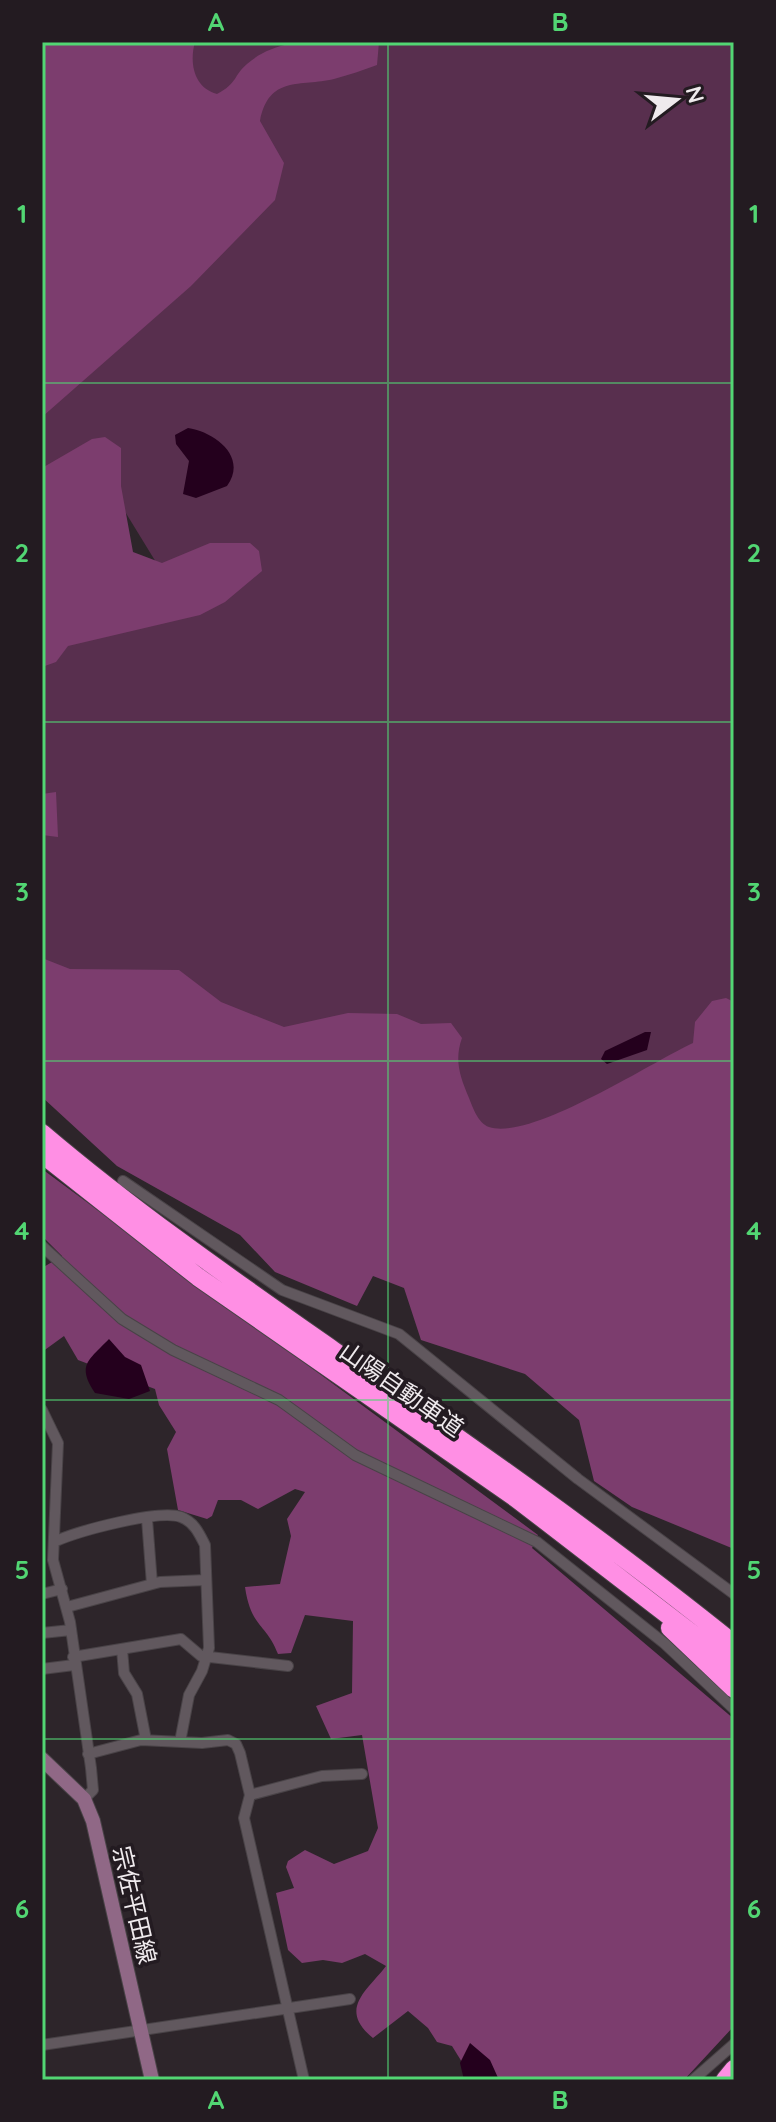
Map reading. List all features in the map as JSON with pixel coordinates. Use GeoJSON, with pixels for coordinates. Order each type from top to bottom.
{"type":"FeatureCollection","features":[{"type":"Feature","properties":{"kind":"highway","name":"山陽自動車道"},"geometry":{"type":"LineString","coordinates":[[42,1133],[137,1212],[206,1263],[560,1512],[734,1644]]}},
{"type":"Feature","properties":{"kind":"highway","name":"山陽自動車道"},"geometry":{"type":"LineString","coordinates":[[42,1154],[198,1277],[459,1458],[617,1573],[734,1666]]}},
{"type":"Feature","properties":{"kind":"highway"},"geometry":{"type":"LineString","coordinates":[[560,1512],[734,1630]]}},
{"type":"Feature","properties":{"kind":"highway"},"geometry":{"type":"LineString","coordinates":[[617,1573],[637,1599],[734,1689]]}},
{"type":"Feature","properties":{"kind":"highway"},"geometry":{"type":"LineString","coordinates":[[725,2080],[734,2069]]}},
{"type":"Feature","properties":{"kind":"main road","name":"宗佐平田線"},"geometry":{"type":"LineString","coordinates":[[42,1759],[84,1799],[93,1821],[152,2080]]}},
{"type":"Feature","properties":{"kind":"street"},"geometry":{"type":"LineString","coordinates":[[123,1181],[282,1290],[399,1334],[578,1479],[734,1594]]}},
{"type":"Feature","properties":{"kind":"street"},"geometry":{"type":"LineString","coordinates":[[42,1246],[122,1319],[147,1334],[279,1400],[355,1455],[537,1542],[664,1643],[734,1709]]}},
{"type":"Feature","properties":{"kind":"street"},"geometry":{"type":"LineString","coordinates":[[42,1410],[58,1443],[60,1463],[53,1514],[56,1541],[48,1560],[62,1589],[71,1630],[93,1790],[84,1799]]}},
{"type":"Feature","properties":{"kind":"street"},"geometry":{"type":"LineString","coordinates":[[56,1541],[92,1527],[176,1515],[190,1522],[205,1545],[210,1628],[206,1657],[189,1695],[180,1742]]}},
{"type":"Feature","properties":{"kind":"street"},"geometry":{"type":"LineString","coordinates":[[147,1519],[152,1584]]}},
{"type":"Feature","properties":{"kind":"street"},"geometry":{"type":"LineString","coordinates":[[67,1607],[152,1584],[206,1580]]}},
{"type":"Feature","properties":{"kind":"street"},"geometry":{"type":"LineString","coordinates":[[42,1594],[62,1589]]}},
{"type":"Feature","properties":{"kind":"street"},"geometry":{"type":"LineString","coordinates":[[42,1633],[71,1630]]}},
{"type":"Feature","properties":{"kind":"street"},"geometry":{"type":"LineString","coordinates":[[42,1669],[122,1649],[181,1639],[206,1657],[288,1666]]}},
{"type":"Feature","properties":{"kind":"street"},"geometry":{"type":"LineString","coordinates":[[122,1649],[124,1673],[137,1694],[146,1740]]}},
{"type":"Feature","properties":{"kind":"street"},"geometry":{"type":"LineString","coordinates":[[88,1754],[146,1740],[228,1740],[236,1744],[250,1795],[244,1818],[304,2080]]}},
{"type":"Feature","properties":{"kind":"street"},"geometry":{"type":"LineString","coordinates":[[250,1795],[322,1776],[362,1774]]}},
{"type":"Feature","properties":{"kind":"street"},"geometry":{"type":"LineString","coordinates":[[42,2045],[350,1999]]}},
{"type":"Feature","properties":{"kind":"street"},"geometry":{"type":"LineString","coordinates":[[693,2080],[734,2044]]}},
{"type":"Feature","properties":{"kind":"shaded area"},"geometry":{"type":"Polygon","coordinates":[[[310,41],[379,42],[377,65],[334,79],[288,86],[271,96],[260,121],[284,163],[275,200],[191,286],[42,417],[42,42],[195,42],[195,74],[203,86],[217,94],[229,86],[247,64],[276,47],[310,41]]]}},
{"type":"Feature","properties":{"kind":"shaded area"},"geometry":{"type":"Polygon","coordinates":[[[184,42],[734,42],[734,1049],[492,1139],[267,1038],[42,976],[42,648],[181,603],[94,461],[42,488],[42,410],[184,42]]]}},
{"type":"Feature","properties":{"kind":"shaded area"},"geometry":{"type":"Polygon","coordinates":[[[188,428],[218,440],[226,448],[234,465],[227,486],[196,498],[183,494],[189,461],[176,444],[175,435],[188,428]]]}},
{"type":"Feature","properties":{"kind":"shaded area"},"geometry":{"type":"Polygon","coordinates":[[[105,437],[121,448],[121,486],[133,552],[162,563],[210,543],[250,543],[259,551],[262,571],[225,602],[200,615],[68,646],[56,662],[42,667],[42,468],[92,439],[105,437]]]}},
{"type":"Feature","properties":{"kind":"shaded area"},"geometry":{"type":"Polygon","coordinates":[[[56,792],[58,837],[42,835],[42,794],[56,792]]]}},
{"type":"Feature","properties":{"kind":"shaded area"},"geometry":{"type":"Polygon","coordinates":[[[42,958],[70,969],[179,970],[221,1002],[284,1027],[348,1013],[397,1014],[421,1024],[451,1023],[462,1038],[458,1054],[463,1083],[476,1115],[489,1127],[508,1128],[533,1123],[591,1098],[693,1043],[695,1022],[712,1001],[726,998],[734,1002],[734,1549],[632,1507],[594,1481],[579,1420],[525,1374],[421,1340],[404,1288],[373,1276],[357,1306],[275,1272],[240,1235],[117,1166],[42,1097],[42,958]]]}},
{"type":"Feature","properties":{"kind":"shaded area"},"geometry":{"type":"Polygon","coordinates":[[[651,1032],[647,1050],[607,1064],[601,1059],[605,1051],[651,1032]]]}},
{"type":"Feature","properties":{"kind":"shaded area"},"geometry":{"type":"Polygon","coordinates":[[[42,1169],[538,1535],[532,1548],[734,1719],[734,2026],[684,2080],[473,2080],[452,2046],[437,2042],[428,2028],[408,2011],[373,2038],[362,2028],[357,2018],[359,2000],[386,1966],[365,1954],[342,1963],[323,1960],[302,1963],[288,1950],[276,1893],[294,1888],[286,1867],[288,1861],[305,1850],[334,1864],[368,1851],[378,1828],[362,1735],[331,1739],[316,1706],[352,1693],[353,1621],[305,1615],[291,1653],[278,1654],[251,1610],[245,1587],[280,1584],[291,1536],[287,1519],[305,1492],[295,1489],[258,1509],[241,1500],[218,1500],[212,1516],[207,1519],[178,1510],[167,1449],[176,1432],[159,1405],[155,1389],[78,1360],[64,1336],[42,1352],[42,1268],[62,1256],[42,1236],[42,1169]]]}},
{"type":"Feature","properties":{"kind":"shaded area"},"geometry":{"type":"Polygon","coordinates":[[[109,1339],[125,1357],[141,1365],[150,1391],[129,1399],[95,1393],[86,1376],[87,1363],[109,1339]]]}},
{"type":"Feature","properties":{"kind":"shaded area"},"geometry":{"type":"Polygon","coordinates":[[[470,2043],[490,2060],[499,2080],[464,2080],[460,2063],[470,2043]]]}}]}
